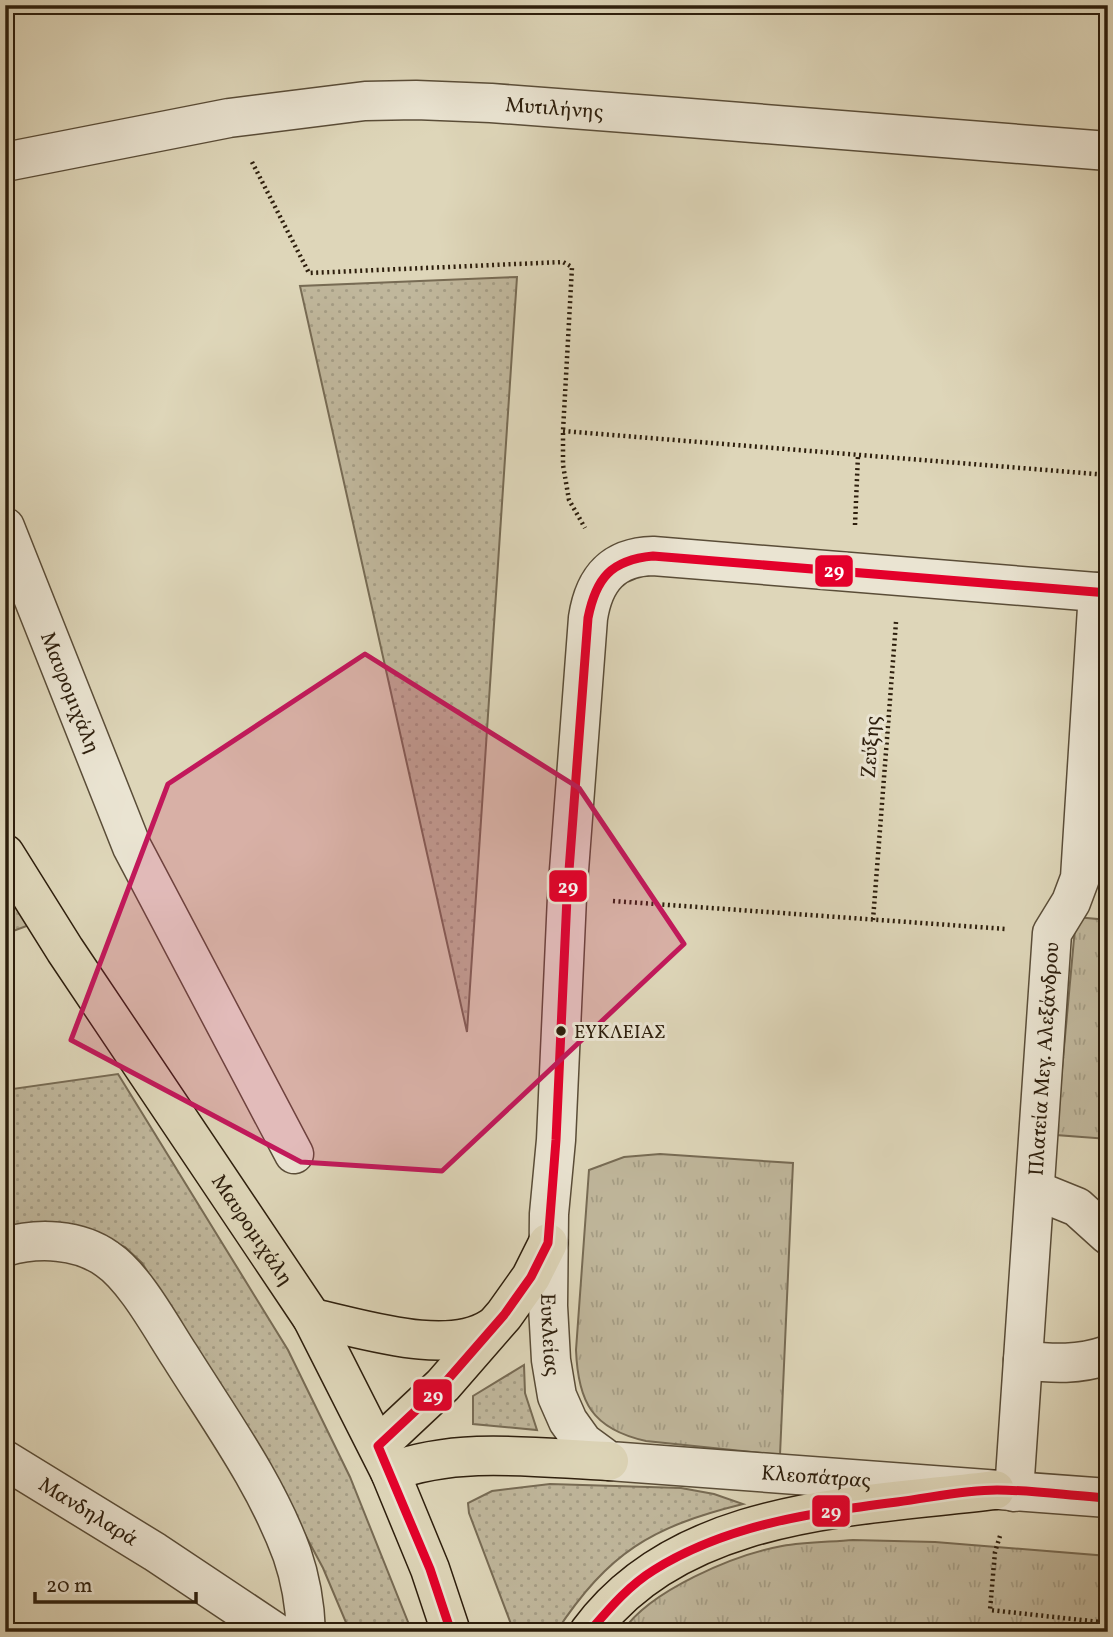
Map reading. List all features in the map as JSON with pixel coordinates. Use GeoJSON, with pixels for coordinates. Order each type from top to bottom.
{"type":"FeatureCollection","features":[{"type":"Feature","properties":{"kind":"main road","name":"Μαυρομιχάλη"},"geometry":{"type":"LineString","coordinates":[[5,854],[65,950],[312,1318],[384,1459],[430,1569],[451,1632]]}},
{"type":"Feature","properties":{"kind":"main road"},"geometry":{"type":"LineString","coordinates":[[548,1244],[523,1291],[443,1385],[393,1434],[384,1459],[430,1460],[468,1456],[609,1461]]}},
{"type":"Feature","properties":{"kind":"main road"},"geometry":{"type":"LineString","coordinates":[[312,1318],[410,1338],[474,1338],[491,1328]]}},
{"type":"Feature","properties":{"kind":"main road"},"geometry":{"type":"LineString","coordinates":[[589,1632],[619,1596],[644,1576],[670,1558],[724,1534],[825,1511],[1004,1491]]}},
{"type":"Feature","properties":{"kind":"street","name":"Μυτιλήνης"},"geometry":{"type":"LineString","coordinates":[[5,162],[229,118],[365,101],[416,100],[664,116],[1108,151]]}},
{"type":"Feature","properties":{"kind":"street","name":"Μαυρομιχάλη"},"geometry":{"type":"LineString","coordinates":[[5,527],[15,582],[132,847],[294,1154]]}},
{"type":"Feature","properties":{"kind":"street"},"geometry":{"type":"LineString","coordinates":[[613,568],[631,559],[653,556],[1103,593]]}},
{"type":"Feature","properties":{"kind":"street","name":"Ευκλείας"},"geometry":{"type":"LineString","coordinates":[[609,1461],[583,1442],[568,1420],[557,1396],[551,1360],[548,1244],[556,1140],[567,897],[589,606],[598,583],[613,568]]}},
{"type":"Feature","properties":{"kind":"street","name":"Πλατεία Μεγ. Αλεξάνδρου"},"geometry":{"type":"LineString","coordinates":[[1004,1491],[1023,1360],[1052,933],[1072,902],[1080,878],[1103,593]]}},
{"type":"Feature","properties":{"kind":"street"},"geometry":{"type":"LineString","coordinates":[[1035,1190],[1077,1207],[1108,1235]]}},
{"type":"Feature","properties":{"kind":"street"},"geometry":{"type":"LineString","coordinates":[[5,1247],[40,1242],[70,1242],[105,1257],[118,1267],[155,1317],[261,1488],[292,1555],[303,1590],[306,1632]]}},
{"type":"Feature","properties":{"kind":"street"},"geometry":{"type":"LineString","coordinates":[[1023,1360],[1052,1364],[1072,1363],[1108,1355]]}},
{"type":"Feature","properties":{"kind":"street","name":"Μανδηλαρά"},"geometry":{"type":"LineString","coordinates":[[5,1460],[143,1544],[275,1632]]}},
{"type":"Feature","properties":{"kind":"street","name":"Κλεοπάτρας"},"geometry":{"type":"LineString","coordinates":[[609,1461],[1108,1498]]}},
{"type":"Feature","properties":{"kind":"path"},"geometry":{"type":"LineString","coordinates":[[229,118],[309,273],[564,262],[572,267],[563,431],[564,466],[569,500],[576,515],[613,568]]}},
{"type":"Feature","properties":{"kind":"path"},"geometry":{"type":"LineString","coordinates":[[563,431],[1108,475]]}},
{"type":"Feature","properties":{"kind":"path"},"geometry":{"type":"LineString","coordinates":[[856,499],[858,455]]}},
{"type":"Feature","properties":{"kind":"path","name":"Ζεύξης"},"geometry":{"type":"LineString","coordinates":[[873,920],[900,576]]}},
{"type":"Feature","properties":{"kind":"path"},"geometry":{"type":"LineString","coordinates":[[567,897],[1052,933]]}},
{"type":"Feature","properties":{"kind":"path"},"geometry":{"type":"LineString","coordinates":[[1004,1491],[990,1610],[1100,1622],[1108,1628]]}},
{"type":"Feature","properties":{"kind":"highlighted area"},"geometry":{"type":"Polygon","coordinates":[[[365,654],[579,788],[684,944],[442,1171],[301,1162],[71,1040],[168,784],[365,654]]]}},
{"type":"Feature","properties":{"kind":"green space"},"geometry":{"type":"Polygon","coordinates":[[[517,277],[467,1032],[300,286],[517,277]]]}},
{"type":"Feature","properties":{"kind":"green space"},"geometry":{"type":"Polygon","coordinates":[[[5,883],[32,924],[5,934],[5,883]]]}},
{"type":"Feature","properties":{"kind":"green space"},"geometry":{"type":"Polygon","coordinates":[[[1076,917],[1108,920],[1108,1139],[1056,1135],[1076,917]]]}},
{"type":"Feature","properties":{"kind":"green space"},"geometry":{"type":"Polygon","coordinates":[[[118,1074],[288,1350],[350,1477],[412,1632],[350,1632],[323,1568],[256,1443],[142,1263],[125,1247],[101,1236],[5,1231],[5,1090],[118,1074]]]}},
{"type":"Feature","properties":{"kind":"green space"},"geometry":{"type":"Polygon","coordinates":[[[660,1154],[793,1163],[780,1455],[646,1441],[628,1436],[601,1421],[585,1398],[577,1368],[576,1350],[589,1170],[624,1157],[660,1154]]]}},
{"type":"Feature","properties":{"kind":"green space"},"geometry":{"type":"Polygon","coordinates":[[[524,1365],[525,1393],[537,1430],[473,1424],[473,1396],[524,1365]]]}},
{"type":"Feature","properties":{"kind":"green space"},"geometry":{"type":"Polygon","coordinates":[[[550,1484],[681,1488],[714,1494],[743,1504],[682,1522],[635,1547],[614,1562],[595,1581],[556,1632],[514,1632],[469,1513],[468,1503],[492,1491],[550,1484]]]}},
{"type":"Feature","properties":{"kind":"green space"},"geometry":{"type":"Polygon","coordinates":[[[853,1540],[935,1542],[1108,1556],[1108,1632],[622,1632],[652,1602],[718,1566],[782,1546],[853,1540]]]}},
{"type":"Feature","properties":{"kind":"transit line","name":"29"},"geometry":{"type":"LineString","coordinates":[[451,1632],[430,1569],[378,1446],[443,1385],[504,1315],[531,1277],[548,1243],[556,1140],[567,897],[588,618],[601,582],[616,567],[638,558],[653,556],[1108,593]]}},
{"type":"Feature","properties":{"kind":"transit line","name":"29"},"geometry":{"type":"LineString","coordinates":[[589,1632],[627,1591],[654,1570],[711,1542],[771,1523],[834,1511],[984,1490],[1108,1498]]}},
{"type":"Feature","properties":{"kind":"place","name":"ΕΥΚΛΕΙΑΣ"},"geometry":{"type":"Point","coordinates":[561,1031]}}]}
